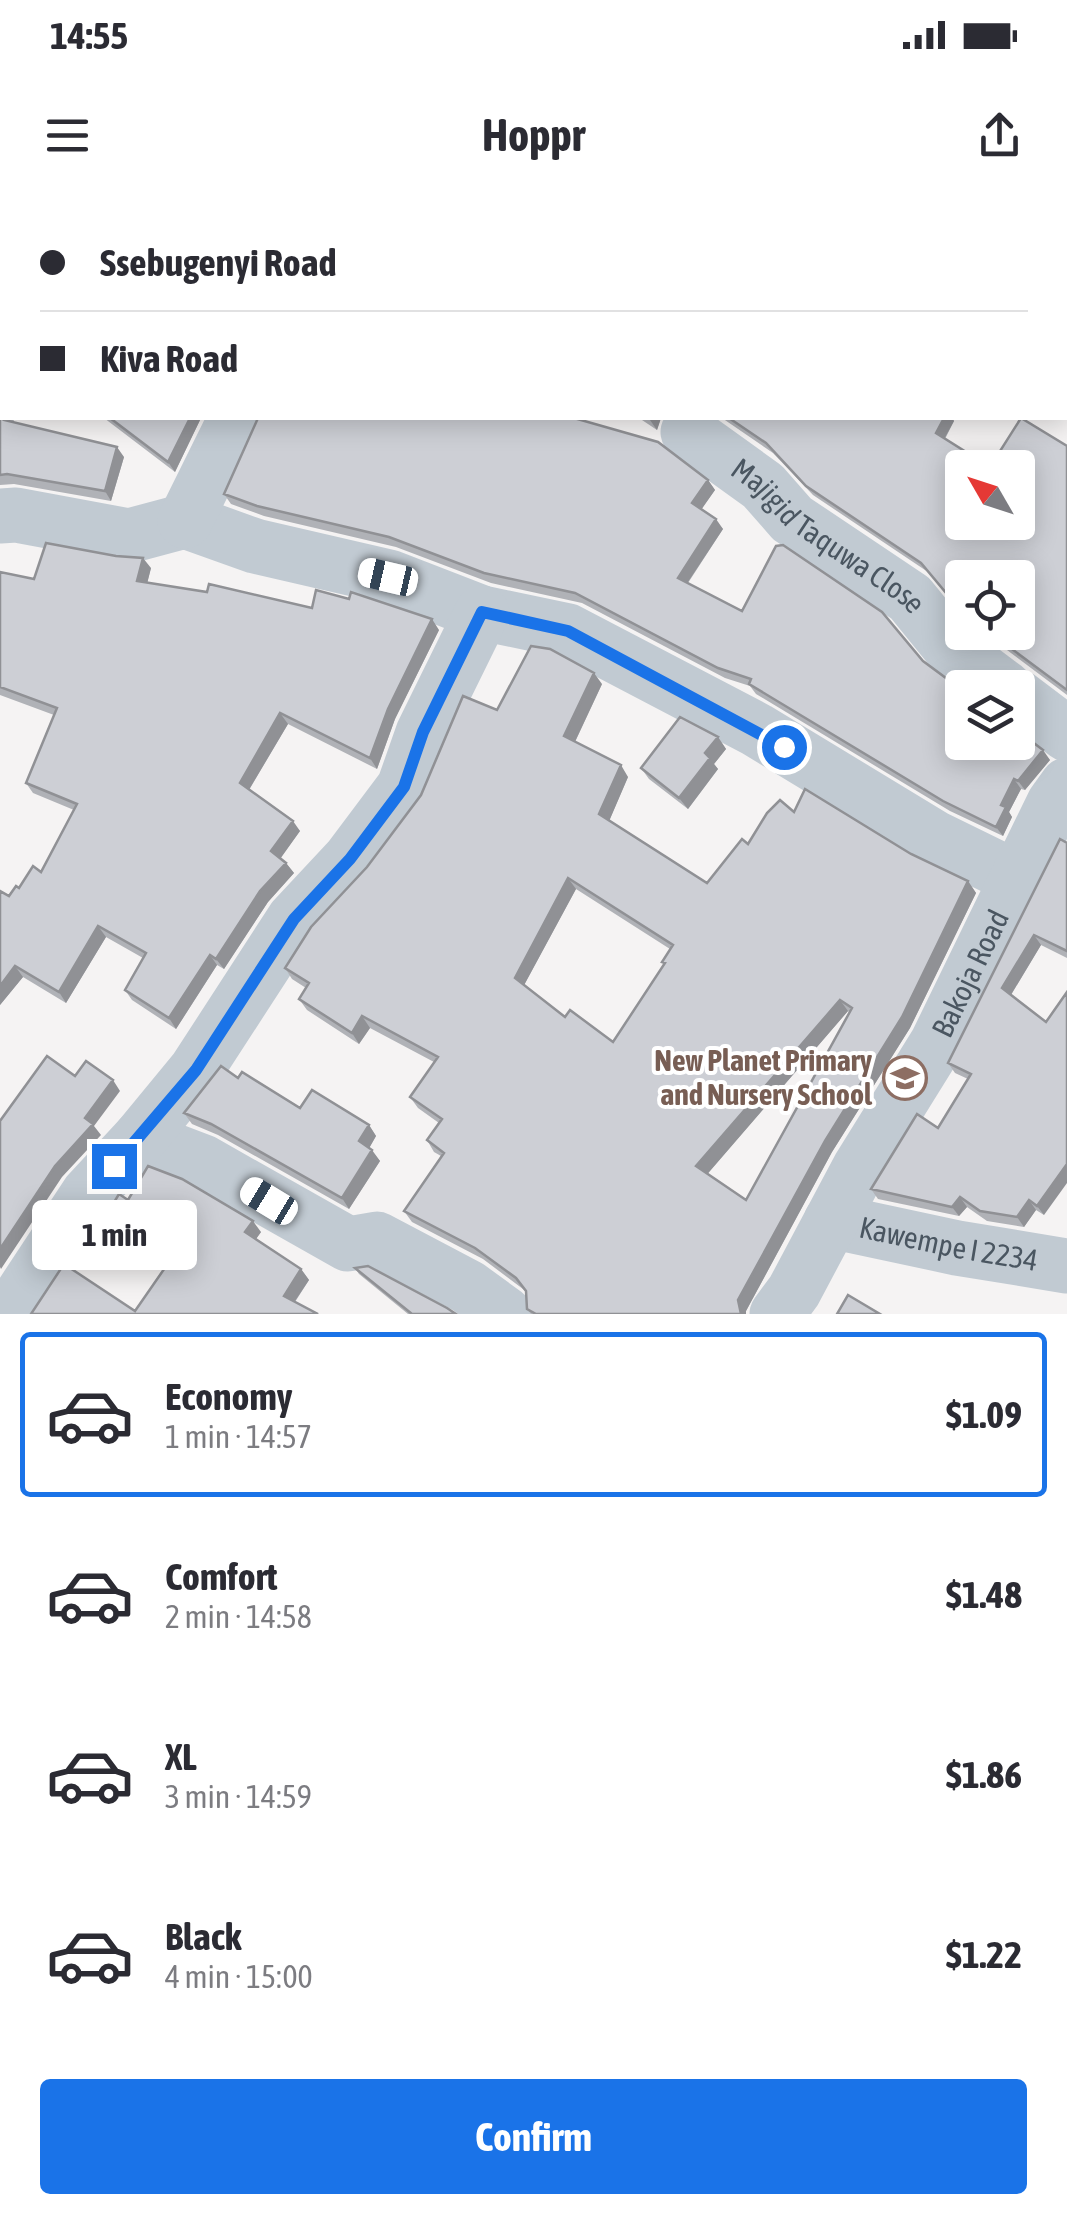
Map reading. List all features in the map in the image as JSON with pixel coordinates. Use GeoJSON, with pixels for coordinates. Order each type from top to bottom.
{"type":"FeatureCollection","features":[{"type":"Feature","properties":{"kind":"street"},"geometry":{"type":"LineString","coordinates":[[185,521],[235,420]]}},
{"type":"Feature","properties":{"kind":"street","name":"Majigid Taquwa Close"},"geometry":{"type":"LineString","coordinates":[[688,432],[763,486],[792,519],[910,598],[949,646],[981,670]]}},
{"type":"Feature","properties":{"kind":"street"},"geometry":{"type":"LineString","coordinates":[[0,516],[16,515],[129,536],[185,521],[255,546],[388,577],[482,612],[568,631],[756,730],[935,838],[1017,878]]}},
{"type":"Feature","properties":{"kind":"street"},"geometry":{"type":"LineString","coordinates":[[9,1314],[88,1194],[196,1070],[294,919],[350,859],[404,787],[423,732],[482,612]]}},
{"type":"Feature","properties":{"kind":"street"},"geometry":{"type":"LineString","coordinates":[[1035,710],[1067,734]]}},
{"type":"Feature","properties":{"kind":"street","name":"Bakoja Road"},"geometry":{"type":"LineString","coordinates":[[776,1314],[794,1291],[860,1166],[937,1043],[1054,803],[1067,785]]}},
{"type":"Feature","properties":{"kind":"street"},"geometry":{"type":"LineString","coordinates":[[140,1138],[204,1162],[348,1244],[377,1239],[468,1287],[505,1314]]}},
{"type":"Feature","properties":{"kind":"street","name":"Kawempe I 2234"},"geometry":{"type":"LineString","coordinates":[[832,1221],[957,1248],[1067,1266]]}},
{"type":"Feature","properties":{"kind":"building"},"geometry":{"type":"Polygon","coordinates":[[[0,420],[117,447],[105,491],[0,475],[0,420]]]}},
{"type":"Feature","properties":{"kind":"building"},"geometry":{"type":"Polygon","coordinates":[[[113,420],[189,420],[168,462],[113,420]]]}},
{"type":"Feature","properties":{"kind":"building"},"geometry":{"type":"Polygon","coordinates":[[[257,420],[581,420],[658,442],[708,480],[692,503],[716,519],[678,578],[742,611],[776,546],[783,545],[882,612],[923,661],[945,677],[945,760],[1035,760],[1018,781],[1014,779],[1001,805],[1006,807],[996,827],[943,801],[749,684],[751,679],[718,668],[575,593],[484,573],[389,537],[257,506],[224,494],[257,420]]]}},
{"type":"Feature","properties":{"kind":"building"},"geometry":{"type":"Polygon","coordinates":[[[732,420],[943,420],[936,433],[963,450],[945,450],[945,540],[1035,540],[1035,450],[1001,450],[1020,420],[1067,446],[1067,690],[1013,650],[1035,650],[1035,560],[945,560],[945,592],[921,563],[806,486],[766,443],[732,420]]]}},
{"type":"Feature","properties":{"kind":"building"},"geometry":{"type":"Polygon","coordinates":[[[46,543],[143,558],[137,581],[207,592],[209,584],[312,608],[316,590],[349,599],[351,592],[432,619],[388,709],[370,758],[280,713],[240,783],[293,821],[271,851],[286,863],[260,891],[216,959],[210,955],[169,1018],[125,990],[146,953],[98,926],[59,992],[15,966],[0,986],[0,891],[9,896],[33,866],[41,872],[77,804],[26,783],[57,708],[0,687],[0,572],[34,579],[46,543]]]}},
{"type":"Feature","properties":{"kind":"building"},"geometry":{"type":"Polygon","coordinates":[[[531,646],[550,649],[594,673],[564,736],[621,765],[599,814],[707,883],[742,839],[748,844],[780,800],[794,812],[805,789],[911,854],[968,881],[902,1017],[825,1141],[738,1300],[741,1314],[536,1314],[527,1309],[526,1291],[516,1278],[475,1248],[404,1211],[444,1153],[427,1140],[442,1119],[410,1097],[438,1057],[362,1016],[352,1033],[299,999],[309,983],[285,968],[311,927],[367,867],[421,795],[463,696],[497,710],[531,646]],[[568,878],[515,978],[565,1017],[570,1010],[613,1042],[673,945],[568,878]],[[840,1000],[696,1166],[746,1200],[852,1008],[840,1000]]]}},
{"type":"Feature","properties":{"kind":"building"},"geometry":{"type":"Polygon","coordinates":[[[680,717],[718,737],[705,753],[710,758],[679,798],[641,768],[680,717]]]}},
{"type":"Feature","properties":{"kind":"building"},"geometry":{"type":"Polygon","coordinates":[[[1035,744],[1043,750],[1035,760],[1035,744]]]}},
{"type":"Feature","properties":{"kind":"building"},"geometry":{"type":"Polygon","coordinates":[[[1060,839],[1067,843],[1067,951],[1034,935],[1002,988],[1046,1022],[1067,992],[1067,1164],[1037,1206],[1029,1200],[1017,1217],[980,1211],[960,1197],[952,1207],[871,1189],[917,1114],[938,1128],[971,1074],[948,1063],[1060,839]]]}},
{"type":"Feature","properties":{"kind":"building"},"geometry":{"type":"Polygon","coordinates":[[[47,1056],[75,1076],[86,1061],[113,1080],[85,1118],[93,1124],[55,1166],[0,1249],[0,1121],[47,1056]]]}},
{"type":"Feature","properties":{"kind":"building"},"geometry":{"type":"Polygon","coordinates":[[[221,1066],[238,1078],[242,1072],[300,1108],[312,1090],[369,1125],[359,1141],[372,1150],[342,1198],[211,1124],[184,1113],[221,1066]]]}},
{"type":"Feature","properties":{"kind":"building"},"geometry":{"type":"Polygon","coordinates":[[[148,1166],[182,1179],[253,1221],[245,1232],[301,1269],[284,1296],[318,1314],[31,1314],[64,1264],[135,1311],[169,1262],[102,1222],[119,1194],[128,1200],[148,1166]]]}},
{"type":"Feature","properties":{"kind":"building"},"geometry":{"type":"Polygon","coordinates":[[[368,1266],[456,1314],[412,1314],[355,1268],[368,1266]]]}},
{"type":"Feature","properties":{"kind":"building"},"geometry":{"type":"Polygon","coordinates":[[[848,1295],[880,1314],[837,1314],[848,1295]]]}},
{"type":"Feature","properties":{"kind":"place","name":"New Planet Primary and Nursery School"},"geometry":{"type":"Point","coordinates":[905,1078]}},
{"type":"Feature","properties":{"kind":"route"},"geometry":{"type":"LineString","coordinates":[[114,1166],[196,1070],[294,919],[350,859],[404,787],[423,732],[482,612],[568,631],[784,747]]}}]}
